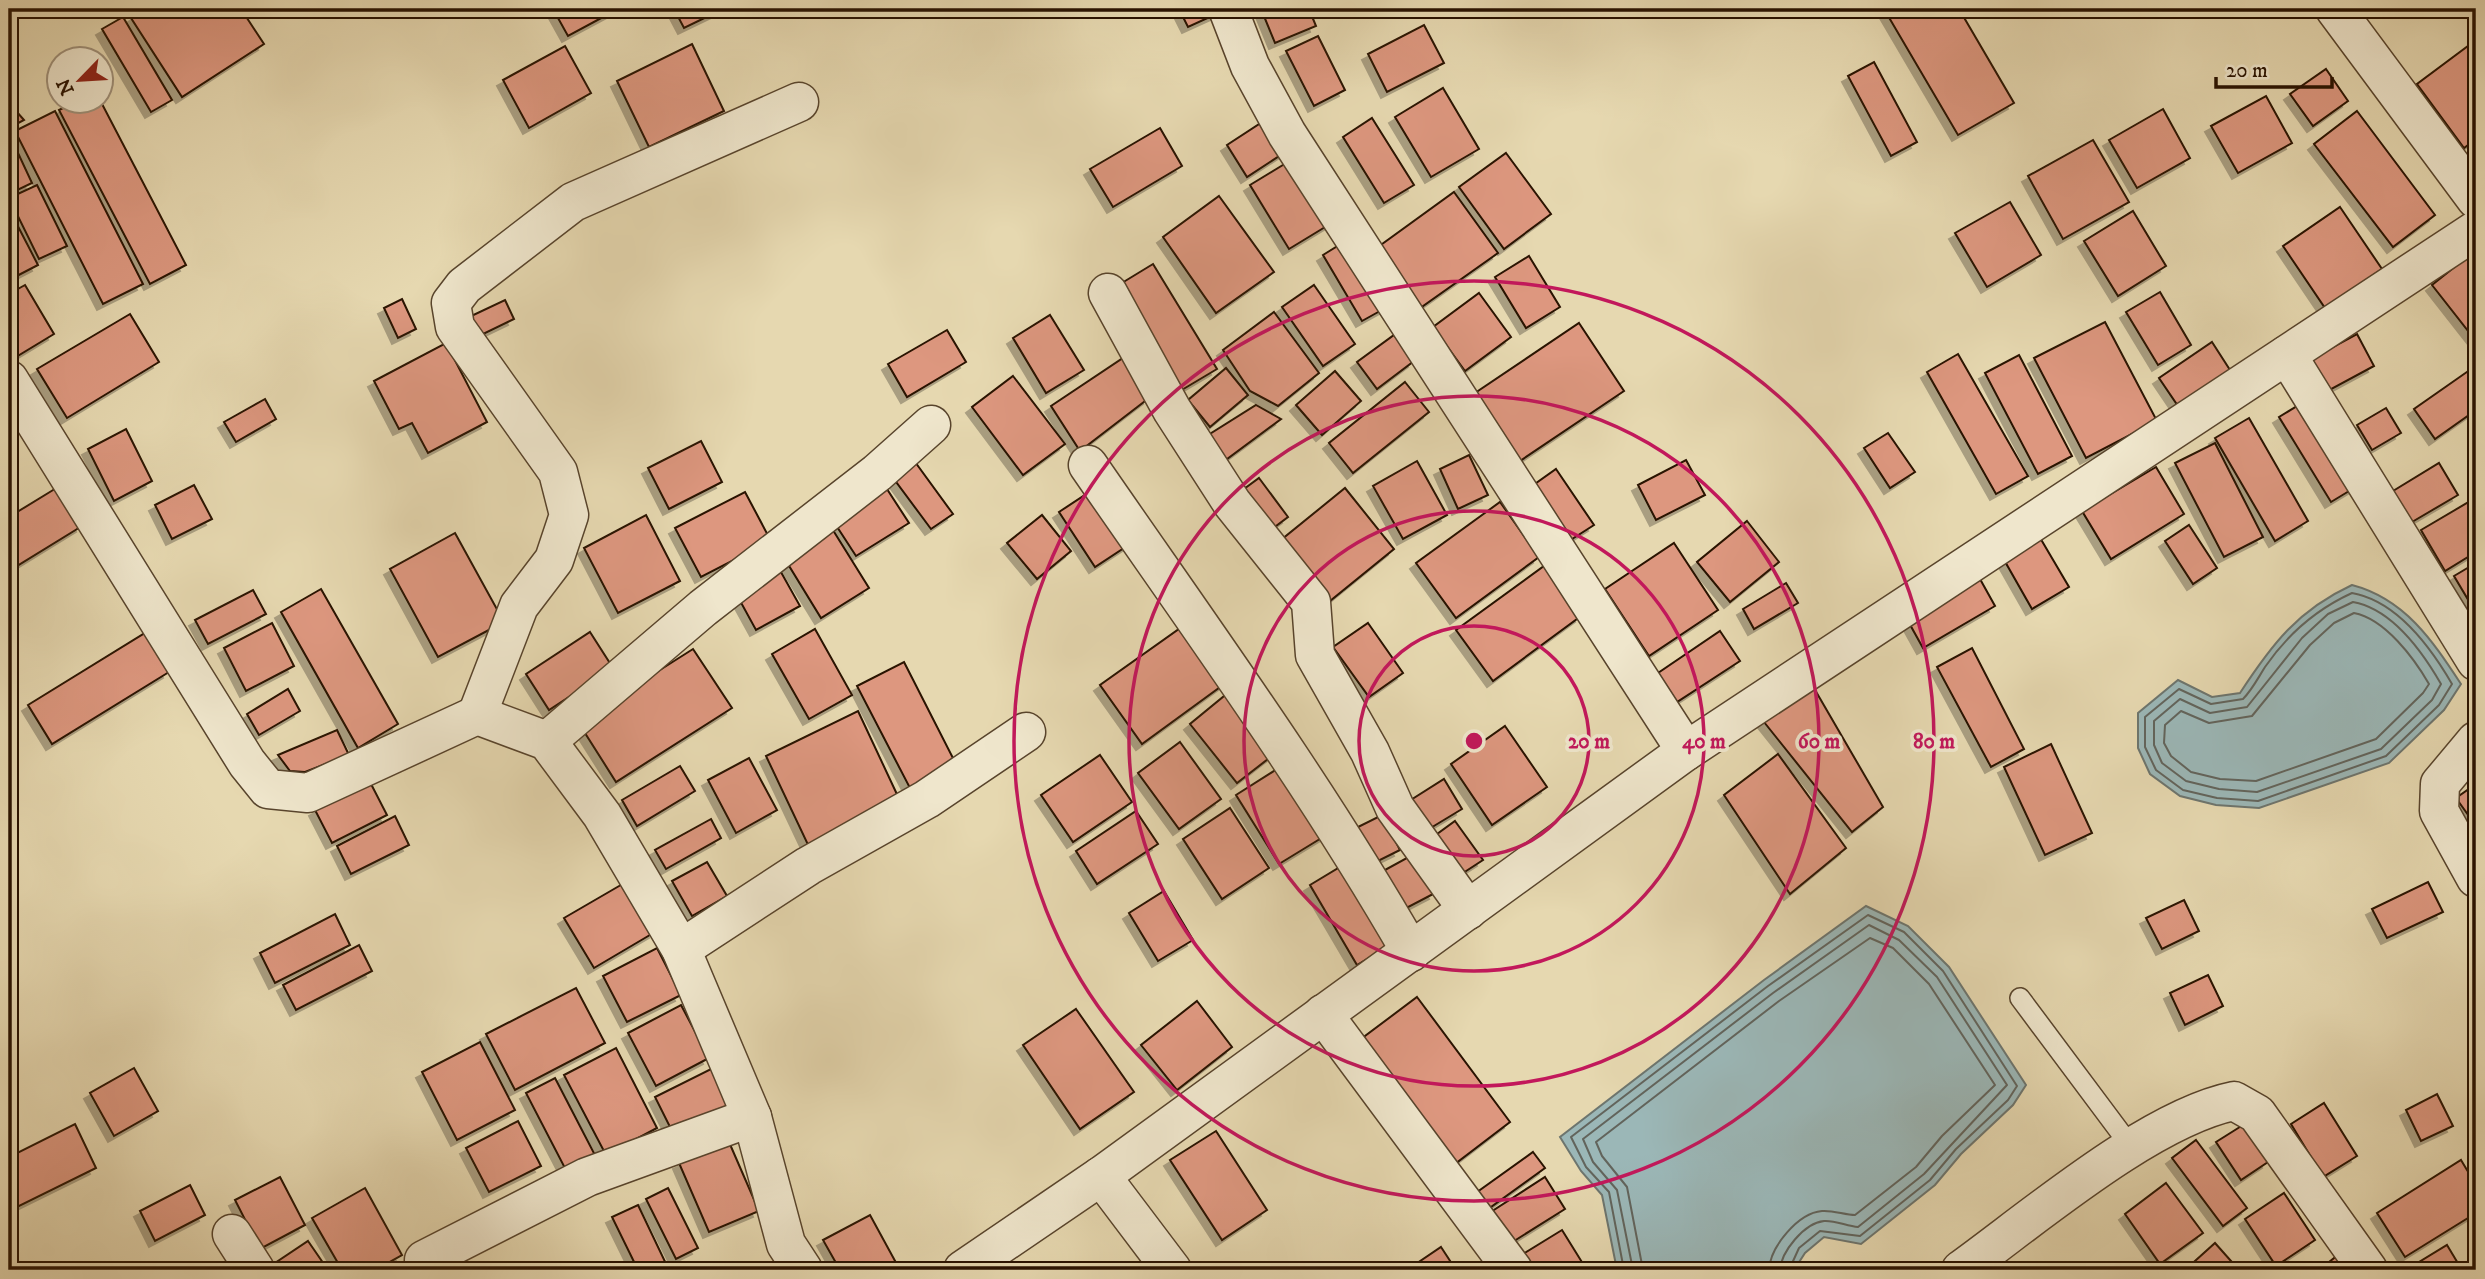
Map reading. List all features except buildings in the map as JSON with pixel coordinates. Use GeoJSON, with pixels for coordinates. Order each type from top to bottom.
{"type":"FeatureCollection","features":[{"type":"Feature","properties":{"kind":"street"},"geometry":{"type":"LineString","coordinates":[[1228,9],[1250,66],[1287,134],[1686,751]]}},
{"type":"Feature","properties":{"kind":"street"},"geometry":{"type":"LineString","coordinates":[[2335,9],[2476,199]]}},
{"type":"Feature","properties":{"kind":"street"},"geometry":{"type":"LineString","coordinates":[[9,380],[247,764],[268,789],[308,793],[477,715],[519,606],[554,560],[569,515],[558,472],[455,327],[451,303],[464,286],[573,202],[799,102]]}},
{"type":"Feature","properties":{"kind":"street"},"geometry":{"type":"LineString","coordinates":[[963,1270],[1101,1176],[1686,751],[2476,230]]}},
{"type":"Feature","properties":{"kind":"street"},"geometry":{"type":"LineString","coordinates":[[1108,293],[1172,410],[1232,503],[1311,602],[1315,655],[1370,752],[1395,808],[1468,909]]}},
{"type":"Feature","properties":{"kind":"street"},"geometry":{"type":"LineString","coordinates":[[2287,355],[2476,661]]}},
{"type":"Feature","properties":{"kind":"street"},"geometry":{"type":"LineString","coordinates":[[547,741],[703,608],[877,473],[931,425]]}},
{"type":"Feature","properties":{"kind":"street"},"geometry":{"type":"LineString","coordinates":[[1088,465],[1280,740],[1359,861],[1412,952]]}},
{"type":"Feature","properties":{"kind":"street"},"geometry":{"type":"LineString","coordinates":[[477,715],[547,741],[602,815],[681,949],[752,1117],[786,1244],[803,1270]]}},
{"type":"Feature","properties":{"kind":"street"},"geometry":{"type":"LineString","coordinates":[[681,949],[808,866],[927,799],[1026,732]]}},
{"type":"Feature","properties":{"kind":"street"},"geometry":{"type":"LineString","coordinates":[[2476,741],[2440,784],[2439,811],[2476,878]]}},
{"type":"Feature","properties":{"kind":"street"},"geometry":{"type":"LineString","coordinates":[[1323,1014],[1513,1270]]}},
{"type":"Feature","properties":{"kind":"street"},"geometry":{"type":"LineString","coordinates":[[1961,1270],[2132,1148],[2205,1107],[2234,1101],[2257,1114],[2368,1270]]}},
{"type":"Feature","properties":{"kind":"street"},"geometry":{"type":"LineString","coordinates":[[424,1260],[587,1177],[752,1117]]}},
{"type":"Feature","properties":{"kind":"street"},"geometry":{"type":"LineString","coordinates":[[1101,1176],[1172,1270]]}},
{"type":"Feature","properties":{"kind":"street"},"geometry":{"type":"LineString","coordinates":[[232,1234],[255,1270]]}},
{"type":"Feature","properties":{"kind":"lane"},"geometry":{"type":"LineString","coordinates":[[2020,998],[2132,1148]]}},
{"type":"Feature","properties":{"kind":"water"},"geometry":{"type":"Polygon","coordinates":[[[2352,585],[2387,600],[2416,623],[2461,684],[2444,710],[2389,763],[2259,808],[2216,805],[2180,796],[2150,774],[2138,748],[2138,713],[2178,680],[2212,697],[2240,693],[2275,644],[2301,617],[2352,585]]]}},
{"type":"Feature","properties":{"kind":"water"},"geometry":{"type":"Polygon","coordinates":[[[1866,906],[1908,926],[1949,967],[2026,1085],[2013,1105],[1961,1154],[1935,1185],[1861,1244],[1824,1237],[1805,1253],[1794,1270],[1617,1270],[1602,1195],[1581,1171],[1560,1137],[1764,980],[1866,906]]]}}]}
